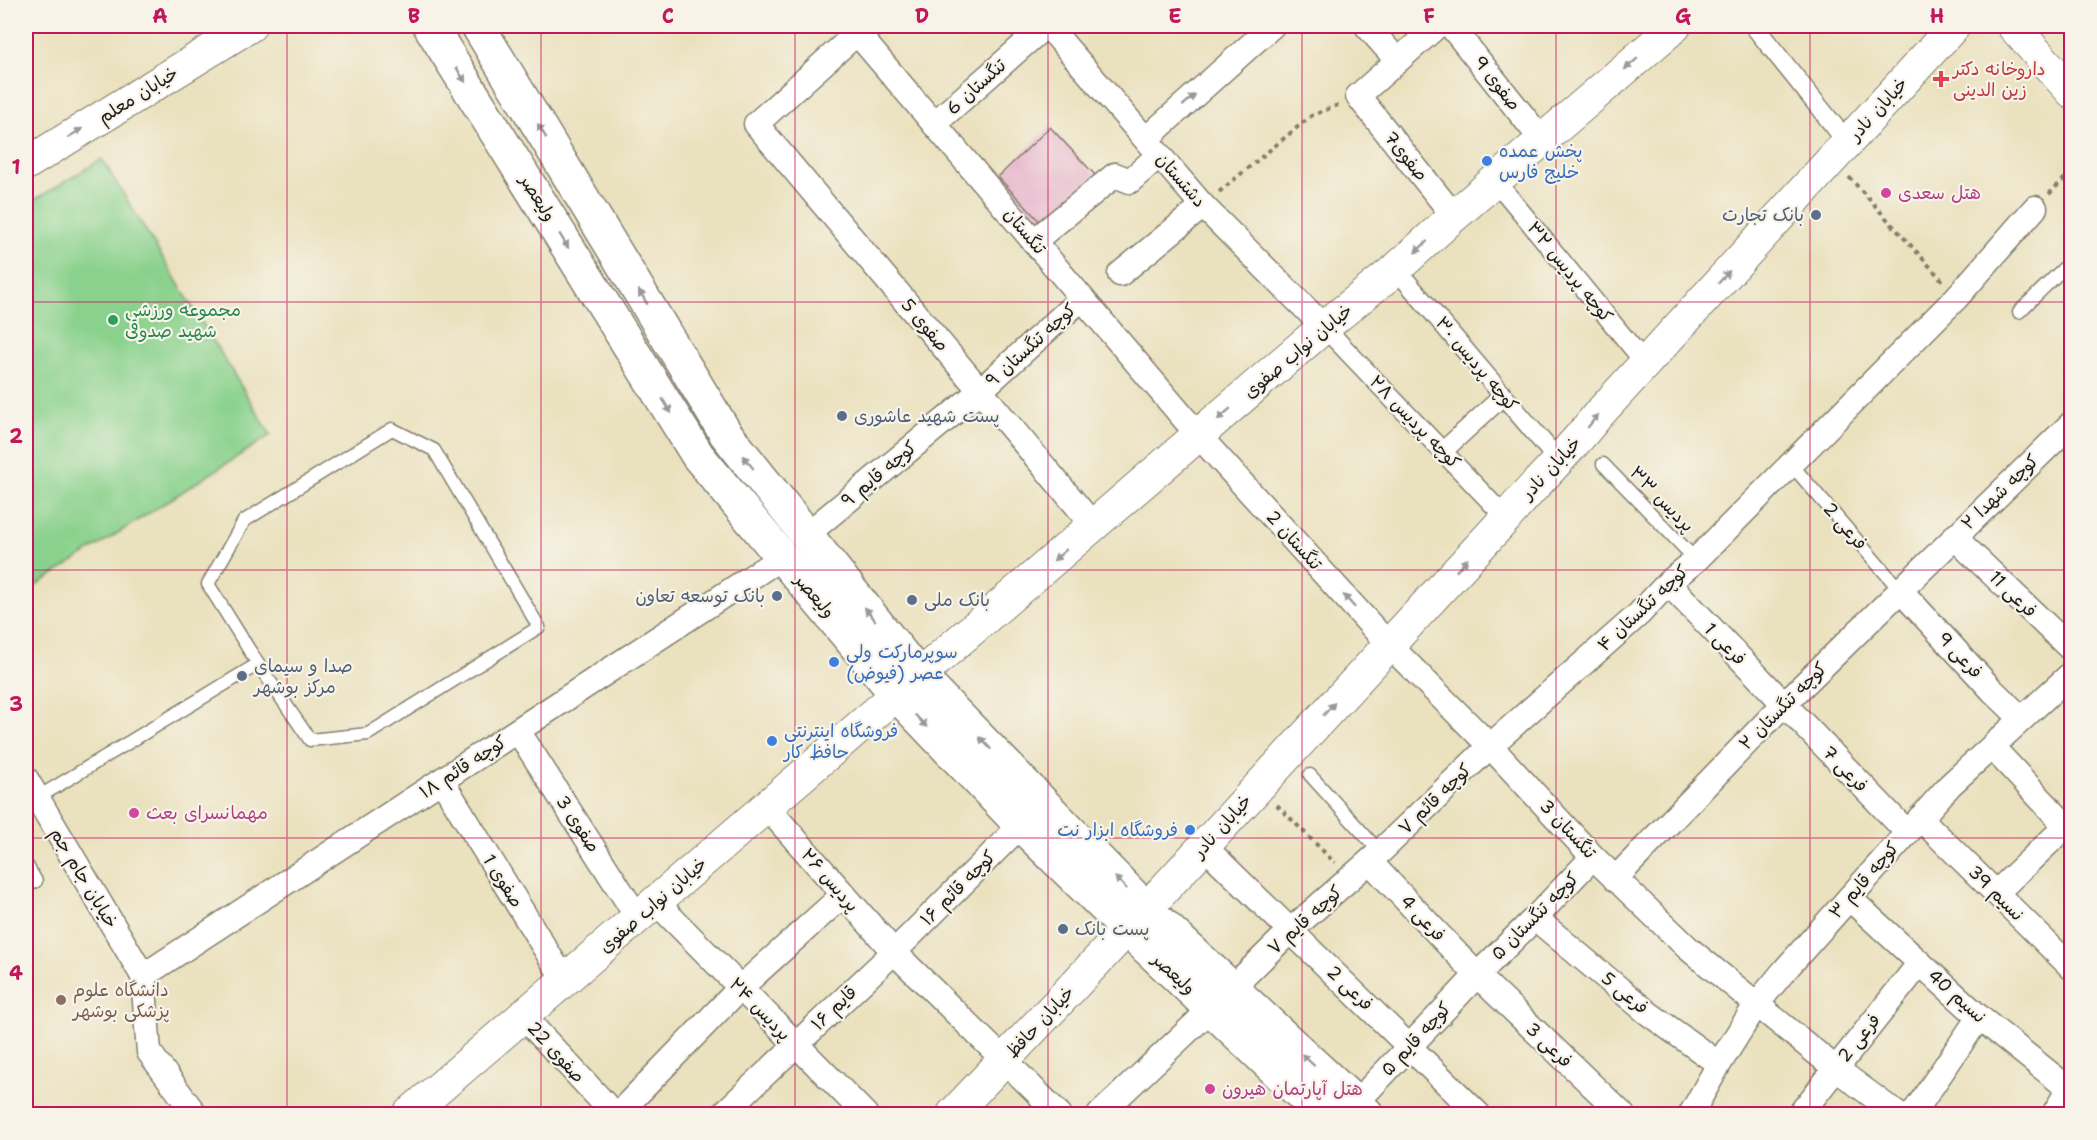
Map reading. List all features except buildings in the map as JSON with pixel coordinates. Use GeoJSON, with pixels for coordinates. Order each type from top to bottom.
{"type":"FeatureCollection","features":[{"type":"Feature","properties":{"kind":"main road","name":"ولیعصر"},"geometry":{"type":"LineString","coordinates":[[430,26],[698,456],[782,557],[1136,919],[1221,999],[1361,1109]]}},
{"type":"Feature","properties":{"kind":"main road","name":"ولیعصر"},"geometry":{"type":"LineString","coordinates":[[478,26],[726,434],[806,535],[908,686],[1021,825],[1136,919]]}},
{"type":"Feature","properties":{"kind":"main road"},"geometry":{"type":"LineString","coordinates":[[634,354],[666,335]]}},
{"type":"Feature","properties":{"kind":"main road","name":"ولیعصر"},"geometry":{"type":"LineString","coordinates":[[1221,999],[1309,1110]]}},
{"type":"Feature","properties":{"kind":"street","name":"خیابان معلم"},"geometry":{"type":"LineString","coordinates":[[26,164],[250,26]]}},
{"type":"Feature","properties":{"kind":"street","name":"تنگستان 6"},"geometry":{"type":"LineString","coordinates":[[934,124],[1047,26]]}},
{"type":"Feature","properties":{"kind":"street","name":"دشتستان"},"geometry":{"type":"LineString","coordinates":[[1047,26],[1203,206],[1324,327]]}},
{"type":"Feature","properties":{"kind":"street"},"geometry":{"type":"LineString","coordinates":[[1034,242],[1115,175],[1130,181],[1152,147],[1272,26]]}},
{"type":"Feature","properties":{"kind":"street"},"geometry":{"type":"LineString","coordinates":[[1367,26],[1397,60]]}},
{"type":"Feature","properties":{"kind":"street"},"geometry":{"type":"LineString","coordinates":[[1358,96],[1437,26]]}},
{"type":"Feature","properties":{"kind":"street","name":"صفوی 9"},"geometry":{"type":"LineString","coordinates":[[1451,26],[1542,140]]}},
{"type":"Feature","properties":{"kind":"street","name":"خیابان نواب صفوی"},"geometry":{"type":"LineString","coordinates":[[409,1114],[1324,327],[1396,269],[1495,180],[1675,26]]}},
{"type":"Feature","properties":{"kind":"street"},"geometry":{"type":"LineString","coordinates":[[1754,26],[1840,151]]}},
{"type":"Feature","properties":{"kind":"street","name":"خیابان نادر"},"geometry":{"type":"LineString","coordinates":[[1136,919],[1506,518],[1557,459],[1579,439],[1645,363],[1954,26]]}},
{"type":"Feature","properties":{"kind":"street"},"geometry":{"type":"LineString","coordinates":[[2013,26],[2072,92]]}},
{"type":"Feature","properties":{"kind":"street","name":"تنگستان"},"geometry":{"type":"LineString","coordinates":[[854,29],[1199,436]]}},
{"type":"Feature","properties":{"kind":"street","name":"صفوی 5"},"geometry":{"type":"LineString","coordinates":[[854,29],[756,124],[1094,526]]}},
{"type":"Feature","properties":{"kind":"street","name":"صفوی7"},"geometry":{"type":"LineString","coordinates":[[1358,96],[1454,216]]}},
{"type":"Feature","properties":{"kind":"street","name":"کوچه پردیس ۳۲"},"geometry":{"type":"LineString","coordinates":[[1495,180],[1645,363]]}},
{"type":"Feature","properties":{"kind":"street"},"geometry":{"type":"LineString","coordinates":[[1120,274],[1203,206]]}},
{"type":"Feature","properties":{"kind":"street","name":"کوچه تنگستان ۴"},"geometry":{"type":"LineString","coordinates":[[1490,746],[1639,614],[1668,583],[1696,560],[1957,297],[2035,208]]}},
{"type":"Feature","properties":{"kind":"street","name":"کوچه پردیس ۳۰"},"geometry":{"type":"LineString","coordinates":[[1396,269],[1557,459]]}},
{"type":"Feature","properties":{"kind":"street","name":"کوچه تنگستان ۹"},"geometry":{"type":"LineString","coordinates":[[980,391],[1082,298]]}},
{"type":"Feature","properties":{"kind":"street","name":"کوچه پردیس ۲۸"},"geometry":{"type":"LineString","coordinates":[[1324,327],[1506,518]]}},
{"type":"Feature","properties":{"kind":"street","name":"کوچه قایم ۹"},"geometry":{"type":"LineString","coordinates":[[806,535],[980,391]]}},
{"type":"Feature","properties":{"kind":"street"},"geometry":{"type":"LineString","coordinates":[[1443,451],[1503,396]]}},
{"type":"Feature","properties":{"kind":"street","name":"کوچه شهدا ۲"},"geometry":{"type":"LineString","coordinates":[[1954,537],[2071,424]]}},
{"type":"Feature","properties":{"kind":"street","name":"تنگستان 2"},"geometry":{"type":"LineString","coordinates":[[1199,436],[1388,645]]}},
{"type":"Feature","properties":{"kind":"street","name":"کوچه تنگستان ۲"},"geometry":{"type":"LineString","coordinates":[[1615,879],[1783,705],[1954,537]]}},
{"type":"Feature","properties":{"kind":"street","name":"فرعی 11"},"geometry":{"type":"LineString","coordinates":[[1954,537],[2072,650]]}},
{"type":"Feature","properties":{"kind":"street","name":"کوچه قائم ۱۸"},"geometry":{"type":"LineString","coordinates":[[143,976],[782,557]]}},
{"type":"Feature","properties":{"kind":"street","name":"فرعی 1"},"geometry":{"type":"LineString","coordinates":[[1668,583],[1783,705]]}},
{"type":"Feature","properties":{"kind":"street","name":"فرعی 9"},"geometry":{"type":"LineString","coordinates":[[1900,590],[1992,690],[2022,719]]}},
{"type":"Feature","properties":{"kind":"street","name":"تنگستان 3"},"geometry":{"type":"LineString","coordinates":[[1388,645],[1490,746],[1615,879],[1689,949],[1756,1005]]}},
{"type":"Feature","properties":{"kind":"street","name":"کوچه قایم ۳"},"geometry":{"type":"LineString","coordinates":[[1691,1114],[1756,1005],[1784,970],[1950,785],[2072,674]]}},
{"type":"Feature","properties":{"kind":"street","name":"فرعی 7"},"geometry":{"type":"LineString","coordinates":[[1783,705],[1914,825]]}},
{"type":"Feature","properties":{"kind":"street","name":"صفوی 3"},"geometry":{"type":"LineString","coordinates":[[518,731],[647,910]]}},
{"type":"Feature","properties":{"kind":"street","name":"کوچه قائم ۷"},"geometry":{"type":"LineString","coordinates":[[1375,857],[1490,746]]}},
{"type":"Feature","properties":{"kind":"street"},"geometry":{"type":"LineString","coordinates":[[1992,747],[2066,826],[1996,894]]}},
{"type":"Feature","properties":{"kind":"street","name":"صفوی 1"},"geometry":{"type":"LineString","coordinates":[[442,781],[565,981]]}},
{"type":"Feature","properties":{"kind":"street","name":"خیابان جام جم"},"geometry":{"type":"LineString","coordinates":[[31,789],[143,976]]}},
{"type":"Feature","properties":{"kind":"street","name":"پردیس ۲۶"},"geometry":{"type":"LineString","coordinates":[[767,807],[894,952],[1059,1114]]}},
{"type":"Feature","properties":{"kind":"street","name":"کوچه قائم ۱۶"},"geometry":{"type":"LineString","coordinates":[[894,952],[1021,825]]}},
{"type":"Feature","properties":{"kind":"street","name":"نسیم 39"},"geometry":{"type":"LineString","coordinates":[[1914,825],[1996,894],[2072,968]]}},
{"type":"Feature","properties":{"kind":"street","name":"فرعی 2"},"geometry":{"type":"LineString","coordinates":[[1214,856],[1410,1046]]}},
{"type":"Feature","properties":{"kind":"street","name":"کوچه قایم ۷"},"geometry":{"type":"LineString","coordinates":[[1100,1114],[1291,930],[1375,857]]}},
{"type":"Feature","properties":{"kind":"street","name":"فرعی 4"},"geometry":{"type":"LineString","coordinates":[[1375,857],[1477,975]]}},
{"type":"Feature","properties":{"kind":"street","name":"کوچه تنگستان ۵"},"geometry":{"type":"LineString","coordinates":[[1477,975],[1593,857]]}},
{"type":"Feature","properties":{"kind":"street"},"geometry":{"type":"LineString","coordinates":[[616,1114],[740,988],[843,895]]}},
{"type":"Feature","properties":{"kind":"street","name":"نسیم 40"},"geometry":{"type":"LineString","coordinates":[[1849,898],[1979,1017],[2069,1089],[2054,1114]]}},
{"type":"Feature","properties":{"kind":"street","name":"پردیس ۲۴"},"geometry":{"type":"LineString","coordinates":[[647,910],[740,988],[865,1114]]}},
{"type":"Feature","properties":{"kind":"street","name":"فرعی 5"},"geometry":{"type":"LineString","coordinates":[[1535,918],[1648,1013],[1719,1064]]}},
{"type":"Feature","properties":{"kind":"street","name":"خیابان حافظ"},"geometry":{"type":"LineString","coordinates":[[952,1114],[1136,919]]}},
{"type":"Feature","properties":{"kind":"street","name":"قایم ۱۶"},"geometry":{"type":"LineString","coordinates":[[723,1114],[894,952]]}},
{"type":"Feature","properties":{"kind":"street","name":"فرعی 2"},"geometry":{"type":"LineString","coordinates":[[1800,1114],[1920,963]]}},
{"type":"Feature","properties":{"kind":"street","name":"کوچه قایم ۵"},"geometry":{"type":"LineString","coordinates":[[1361,1109],[1410,1046],[1477,975]]}},
{"type":"Feature","properties":{"kind":"street","name":"فرعی 3"},"geometry":{"type":"LineString","coordinates":[[1477,975],[1622,1114]]}},
{"type":"Feature","properties":{"kind":"street"},"geometry":{"type":"LineString","coordinates":[[143,976],[149,1052],[195,1114]]}},
{"type":"Feature","properties":{"kind":"street"},"geometry":{"type":"LineString","coordinates":[[1756,1005],[1897,1114]]}},
{"type":"Feature","properties":{"kind":"street","name":"صفوی 22"},"geometry":{"type":"LineString","coordinates":[[523,1016],[616,1114]]}},
{"type":"Feature","properties":{"kind":"street"},"geometry":{"type":"LineString","coordinates":[[1913,1114],[1979,1017]]}},
{"type":"Feature","properties":{"kind":"street"},"geometry":{"type":"LineString","coordinates":[[1410,1046],[1478,1114]]}},
{"type":"Feature","properties":{"kind":"lane"},"geometry":{"type":"LineString","coordinates":[[2019,312],[2072,260]]}},
{"type":"Feature","properties":{"kind":"lane"},"geometry":{"type":"LineString","coordinates":[[392,429],[434,450],[539,627],[368,734],[310,740],[258,664],[208,584],[244,521],[392,429]]}},
{"type":"Feature","properties":{"kind":"lane","name":"فرعی 2"},"geometry":{"type":"LineString","coordinates":[[1790,463],[1900,590]]}},
{"type":"Feature","properties":{"kind":"lane","name":"پردیس ۳۳"},"geometry":{"type":"LineString","coordinates":[[1603,464],[1696,560]]}},
{"type":"Feature","properties":{"kind":"lane"},"geometry":{"type":"LineString","coordinates":[[31,789],[258,664]]}},
{"type":"Feature","properties":{"kind":"lane"},"geometry":{"type":"LineString","coordinates":[[1310,774],[1375,857]]}},
{"type":"Feature","properties":{"kind":"lane"},"geometry":{"type":"LineString","coordinates":[[26,864],[36,881],[26,887]]}},
{"type":"Feature","properties":{"kind":"path"},"geometry":{"type":"LineString","coordinates":[[1203,206],[1311,116],[1358,96]]}},
{"type":"Feature","properties":{"kind":"path"},"geometry":{"type":"LineString","coordinates":[[1840,151],[1957,297]]}},
{"type":"Feature","properties":{"kind":"path"},"geometry":{"type":"LineString","coordinates":[[2035,208],[2072,171]]}},
{"type":"Feature","properties":{"kind":"path"},"geometry":{"type":"LineString","coordinates":[[1259,786],[1350,879]]}},
{"type":"Feature","properties":{"kind":"green space","name":"مجموعه ورزشی شهید صدوقی"},"geometry":{"type":"Polygon","coordinates":[[[102,159],[271,435],[26,592],[26,205],[102,159]]]}},
{"type":"Feature","properties":{"kind":"place","name":"داروخانه دکتر زین الدینی"},"geometry":{"type":"Point","coordinates":[1941,79]}},
{"type":"Feature","properties":{"kind":"place","name":"پخش عمده خلیج فارس"},"geometry":{"type":"Point","coordinates":[1487,161]}},
{"type":"Feature","properties":{"kind":"place","name":"هتل سعدی"},"geometry":{"type":"Point","coordinates":[1886,193]}},
{"type":"Feature","properties":{"kind":"place","name":"بانک تجارت"},"geometry":{"type":"Point","coordinates":[1816,215]}},
{"type":"Feature","properties":{"kind":"place","name":"مجموعه ورزشی شهید صدوقی"},"geometry":{"type":"Point","coordinates":[113,320]}},
{"type":"Feature","properties":{"kind":"place","name":"پست شهید عاشوری"},"geometry":{"type":"Point","coordinates":[842,416]}},
{"type":"Feature","properties":{"kind":"place","name":"بانک توسعه تعاون"},"geometry":{"type":"Point","coordinates":[777,596]}},
{"type":"Feature","properties":{"kind":"place","name":"بانک ملی"},"geometry":{"type":"Point","coordinates":[912,600]}},
{"type":"Feature","properties":{"kind":"place","name":"سوپرمارکت ولی عصر (فیوض)"},"geometry":{"type":"Point","coordinates":[834,662]}},
{"type":"Feature","properties":{"kind":"place","name":"صدا و سیمای مرکز بوشهر"},"geometry":{"type":"Point","coordinates":[242,676]}},
{"type":"Feature","properties":{"kind":"place","name":"فروشگاه اینترنتی حافظ کار"},"geometry":{"type":"Point","coordinates":[772,741]}},
{"type":"Feature","properties":{"kind":"place","name":"مهمانسرای بعث"},"geometry":{"type":"Point","coordinates":[134,813]}},
{"type":"Feature","properties":{"kind":"place","name":"فروشگاه ابزار نت"},"geometry":{"type":"Point","coordinates":[1190,830]}},
{"type":"Feature","properties":{"kind":"place","name":"پست بانک"},"geometry":{"type":"Point","coordinates":[1063,929]}},
{"type":"Feature","properties":{"kind":"place","name":"دانشگاه علوم پزشکی بوشهر"},"geometry":{"type":"Point","coordinates":[61,1000]}},
{"type":"Feature","properties":{"kind":"place","name":"هتل آپارتمان هیرون"},"geometry":{"type":"Point","coordinates":[1210,1089]}}]}
